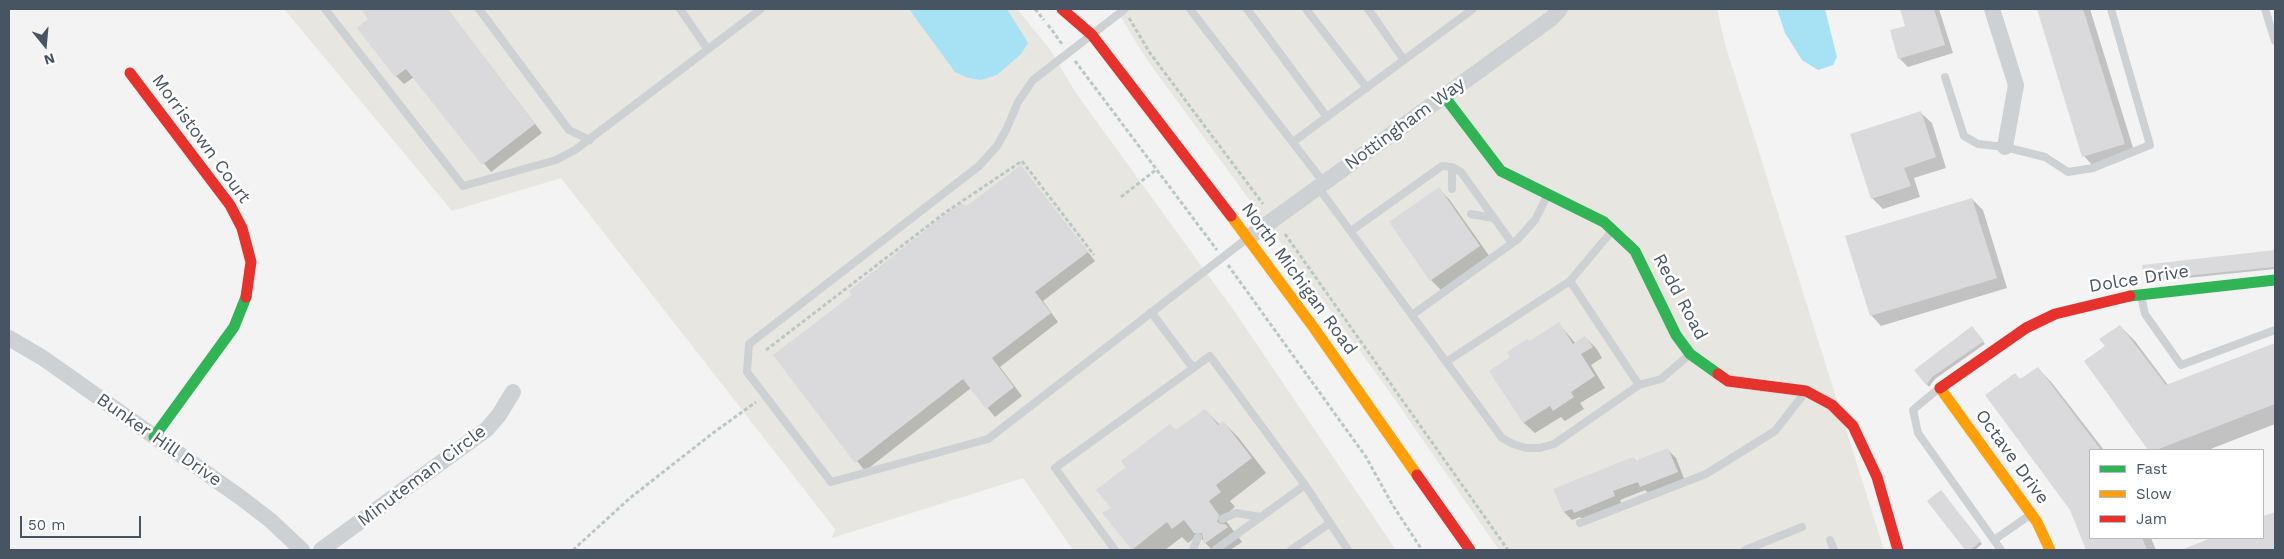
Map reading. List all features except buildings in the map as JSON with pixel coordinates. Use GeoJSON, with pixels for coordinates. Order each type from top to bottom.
{"type":"FeatureCollection","features":[{"type":"Feature","properties":{"kind":"street","name":"North Michigan Road"},"geometry":{"type":"LineString","coordinates":[[1062,9],[1092,35],[1248,238],[1314,328],[1470,550]]}},
{"type":"Feature","properties":{"kind":"street","name":"North Michigan Road"},"geometry":{"type":"LineString","coordinates":[[1083,9],[1092,35]]}},
{"type":"Feature","properties":{"kind":"street","name":"Nottingham Way"},"geometry":{"type":"LineString","coordinates":[[1248,238],[1552,18],[1560,9]]}},
{"type":"Feature","properties":{"kind":"street"},"geometry":{"type":"LineString","coordinates":[[1992,9],[2016,85],[2005,147]]}},
{"type":"Feature","properties":{"kind":"street","name":"Morristown Court"},"geometry":{"type":"LineString","coordinates":[[130,73],[233,210],[246,240],[250,262],[246,297],[234,327],[154,437]]}},
{"type":"Feature","properties":{"kind":"street","name":"Redd Road"},"geometry":{"type":"LineString","coordinates":[[1444,96],[1501,171],[1604,222],[1636,251],[1676,335],[1690,354],[1728,381],[1806,391],[1832,405],[1853,426],[1877,477],[1898,550]]}},
{"type":"Feature","properties":{"kind":"street","name":"Dolce Drive"},"geometry":{"type":"LineString","coordinates":[[1940,388],[2013,337],[2056,314],[2085,305],[2140,294],[2275,280]]}},
{"type":"Feature","properties":{"kind":"street","name":"Bunker Hill Drive"},"geometry":{"type":"LineString","coordinates":[[9,338],[43,358],[270,520],[302,550]]}},
{"type":"Feature","properties":{"kind":"street","name":"Octave Drive"},"geometry":{"type":"LineString","coordinates":[[1940,388],[2032,514],[2047,540],[2050,550]]}},
{"type":"Feature","properties":{"kind":"street","name":"Minuteman Circle"},"geometry":{"type":"LineString","coordinates":[[321,550],[488,429],[513,392]]}},
{"type":"Feature","properties":{"kind":"lane"},"geometry":{"type":"LineString","coordinates":[[325,9],[463,186],[556,160],[590,140],[707,48],[761,9]]}},
{"type":"Feature","properties":{"kind":"lane"},"geometry":{"type":"LineString","coordinates":[[479,9],[570,130],[590,140]]}},
{"type":"Feature","properties":{"kind":"lane"},"geometry":{"type":"LineString","coordinates":[[680,9],[707,48]]}},
{"type":"Feature","properties":{"kind":"lane"},"geometry":{"type":"LineString","coordinates":[[1125,9],[1038,75],[1018,102],[1008,128],[979,166],[749,344],[747,372],[831,482],[988,439],[1248,238]]}},
{"type":"Feature","properties":{"kind":"lane"},"geometry":{"type":"LineString","coordinates":[[1190,9],[1293,142],[1350,231],[1502,438],[1526,448],[1540,448],[1554,444],[1639,385],[1661,379],[1690,354]]}},
{"type":"Feature","properties":{"kind":"lane"},"geometry":{"type":"LineString","coordinates":[[1247,9],[1327,117]]}},
{"type":"Feature","properties":{"kind":"lane"},"geometry":{"type":"LineString","coordinates":[[1306,9],[1367,88]]}},
{"type":"Feature","properties":{"kind":"lane"},"geometry":{"type":"LineString","coordinates":[[1368,9],[1404,60]]}},
{"type":"Feature","properties":{"kind":"lane"},"geometry":{"type":"LineString","coordinates":[[1293,142],[1473,9]]}},
{"type":"Feature","properties":{"kind":"lane"},"geometry":{"type":"LineString","coordinates":[[1945,77],[1964,136],[1978,144],[2005,147],[2045,157],[2068,172],[2092,168],[2150,145],[2111,9]]}},
{"type":"Feature","properties":{"kind":"lane"},"geometry":{"type":"LineString","coordinates":[[2265,9],[2275,42]]}},
{"type":"Feature","properties":{"kind":"lane"},"geometry":{"type":"LineString","coordinates":[[1350,231],[1442,166],[1452,167],[1461,172],[1512,243]]}},
{"type":"Feature","properties":{"kind":"lane"},"geometry":{"type":"LineString","coordinates":[[1452,167],[1452,189]]}},
{"type":"Feature","properties":{"kind":"lane"},"geometry":{"type":"LineString","coordinates":[[1412,315],[1512,243],[1535,220],[1547,194]]}},
{"type":"Feature","properties":{"kind":"lane"},"geometry":{"type":"LineString","coordinates":[[1471,214],[1493,218]]}},
{"type":"Feature","properties":{"kind":"lane"},"geometry":{"type":"LineString","coordinates":[[1446,362],[1570,282],[1612,230]]}},
{"type":"Feature","properties":{"kind":"lane"},"geometry":{"type":"LineString","coordinates":[[1570,282],[1639,385]]}},
{"type":"Feature","properties":{"kind":"lane"},"geometry":{"type":"LineString","coordinates":[[2140,294],[2145,314],[2181,365],[2275,330]]}},
{"type":"Feature","properties":{"kind":"lane"},"geometry":{"type":"LineString","coordinates":[[1151,312],[1192,368]]}},
{"type":"Feature","properties":{"kind":"lane"},"geometry":{"type":"LineString","coordinates":[[1115,550],[1055,468],[1210,356],[1305,485],[1348,550]]}},
{"type":"Feature","properties":{"kind":"lane"},"geometry":{"type":"LineString","coordinates":[[1940,388],[1913,410],[1918,433],[2001,550]]}},
{"type":"Feature","properties":{"kind":"lane"},"geometry":{"type":"LineString","coordinates":[[1580,523],[1706,474],[1775,431],[1806,391]]}},
{"type":"Feature","properties":{"kind":"lane"},"geometry":{"type":"LineString","coordinates":[[1215,550],[1305,485]]}},
{"type":"Feature","properties":{"kind":"lane"},"geometry":{"type":"LineString","coordinates":[[1222,519],[1236,513],[1261,517]]}},
{"type":"Feature","properties":{"kind":"lane"},"geometry":{"type":"LineString","coordinates":[[1994,540],[2032,514]]}},
{"type":"Feature","properties":{"kind":"lane"},"geometry":{"type":"LineString","coordinates":[[1291,550],[1330,522]]}},
{"type":"Feature","properties":{"kind":"lane"},"geometry":{"type":"LineString","coordinates":[[1746,550],[1802,527]]}},
{"type":"Feature","properties":{"kind":"lane"},"geometry":{"type":"LineString","coordinates":[[1193,550],[1198,537]]}},
{"type":"Feature","properties":{"kind":"lane"},"geometry":{"type":"LineString","coordinates":[[1830,540],[1834,550]]}},
{"type":"Feature","properties":{"kind":"path"},"geometry":{"type":"LineString","coordinates":[[1035,9],[1157,169],[1366,457],[1396,512],[1422,550]]}},
{"type":"Feature","properties":{"kind":"path"},"geometry":{"type":"LineString","coordinates":[[1125,9],[1150,53],[1263,204]]}},
{"type":"Feature","properties":{"kind":"path"},"geometry":{"type":"LineString","coordinates":[[766,350],[946,212],[1022,161],[1094,255]]}},
{"type":"Feature","properties":{"kind":"path"},"geometry":{"type":"LineString","coordinates":[[1121,197],[1157,169]]}},
{"type":"Feature","properties":{"kind":"path"},"geometry":{"type":"LineString","coordinates":[[1285,234],[1508,550]]}},
{"type":"Feature","properties":{"kind":"path"},"geometry":{"type":"LineString","coordinates":[[573,550],[630,498],[713,433],[765,396]]}},
{"type":"Feature","properties":{"kind":"shaded area"},"geometry":{"type":"Polygon","coordinates":[[[284,9],[1017,9],[1049,48],[1076,93],[1237,315],[1396,550],[1073,550],[1023,478],[832,538],[835,529],[561,178],[452,211],[284,9]]]}},
{"type":"Feature","properties":{"kind":"shaded area"},"geometry":{"type":"Polygon","coordinates":[[[1116,9],[1717,9],[1725,44],[1884,550],[1499,550],[1389,391],[1145,57],[1116,9]]]}},
{"type":"Feature","properties":{"kind":"water"},"geometry":{"type":"Polygon","coordinates":[[[909,9],[1007,9],[1028,43],[1021,54],[997,75],[981,80],[968,78],[955,72],[909,9]]]}},
{"type":"Feature","properties":{"kind":"water"},"geometry":{"type":"Polygon","coordinates":[[[1777,9],[1825,9],[1837,57],[1833,65],[1818,70],[1802,60],[1785,33],[1777,9]]]}},
{"type":"Feature","properties":{"kind":"traffic: fast"},"geometry":{"type":"LineString","coordinates":[[1444,96],[1501,171],[1604,222],[1635,251],[1676,335],[1690,354],[1718,374]]}},
{"type":"Feature","properties":{"kind":"traffic: fast"},"geometry":{"type":"LineString","coordinates":[[2130,296],[2275,280]]}},
{"type":"Feature","properties":{"kind":"traffic: fast"},"geometry":{"type":"LineString","coordinates":[[154,437],[234,327],[246,297]]}},
{"type":"Feature","properties":{"kind":"traffic: slow"},"geometry":{"type":"LineString","coordinates":[[1231,216],[1314,328],[1417,475]]}},
{"type":"Feature","properties":{"kind":"traffic: slow"},"geometry":{"type":"LineString","coordinates":[[1940,388],[2037,522],[2050,550]]}},
{"type":"Feature","properties":{"kind":"traffic: jam"},"geometry":{"type":"LineString","coordinates":[[1062,9],[1092,35],[1231,216]]}},
{"type":"Feature","properties":{"kind":"traffic: jam"},"geometry":{"type":"LineString","coordinates":[[130,73],[230,205],[242,228],[251,262],[246,297]]}},
{"type":"Feature","properties":{"kind":"traffic: jam"},"geometry":{"type":"LineString","coordinates":[[1940,388],[2026,328],[2055,314],[2130,296]]}},
{"type":"Feature","properties":{"kind":"traffic: jam"},"geometry":{"type":"LineString","coordinates":[[1718,374],[1728,381],[1806,391],[1832,405],[1853,426],[1877,477],[1898,550]]}},
{"type":"Feature","properties":{"kind":"traffic: jam"},"geometry":{"type":"LineString","coordinates":[[1417,475],[1470,550]]}}]}
